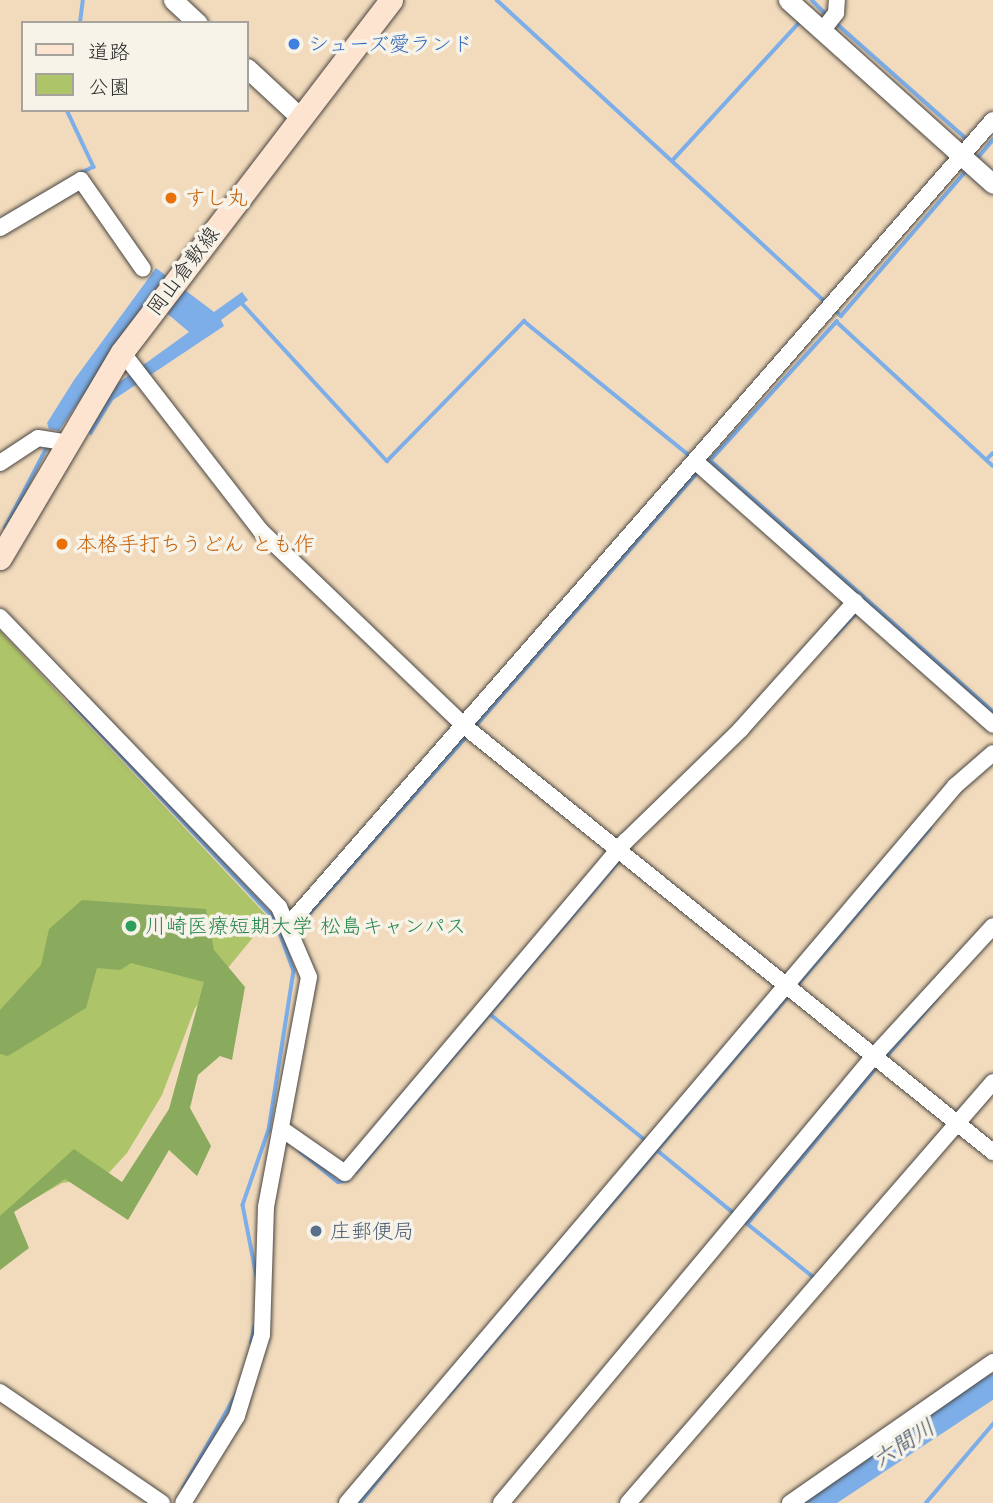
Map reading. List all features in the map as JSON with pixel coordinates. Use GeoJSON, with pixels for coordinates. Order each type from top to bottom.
{"type":"FeatureCollection","features":[{"type":"Feature","properties":{"kind":"main road","name":"岡山倉敷線"},"geometry":{"type":"LineString","coordinates":[[0,558],[55,439],[391,0]]}},
{"type":"Feature","properties":{"kind":"street"},"geometry":{"type":"LineString","coordinates":[[173,0],[196,21]]}},
{"type":"Feature","properties":{"kind":"street"},"geometry":{"type":"LineString","coordinates":[[818,15],[993,184]]}},
{"type":"Feature","properties":{"kind":"street"},"geometry":{"type":"LineString","coordinates":[[248,69],[300,117]]}},
{"type":"Feature","properties":{"kind":"street"},"geometry":{"type":"LineString","coordinates":[[290,923],[469,730],[700,465],[831,306],[968,162],[993,120]]}},
{"type":"Feature","properties":{"kind":"street"},"geometry":{"type":"LineString","coordinates":[[0,228],[81,180],[143,269]]}},
{"type":"Feature","properties":{"kind":"street"},"geometry":{"type":"LineString","coordinates":[[122,352],[261,531],[469,730],[993,1152]]}},
{"type":"Feature","properties":{"kind":"street"},"geometry":{"type":"LineString","coordinates":[[0,463],[55,439]]}},
{"type":"Feature","properties":{"kind":"street"},"geometry":{"type":"LineString","coordinates":[[700,465],[993,725]]}},
{"type":"Feature","properties":{"kind":"street"},"geometry":{"type":"LineString","coordinates":[[282,1134],[345,1173],[623,853],[859,606]]}},
{"type":"Feature","properties":{"kind":"street"},"geometry":{"type":"LineString","coordinates":[[0,617],[290,923],[309,977],[267,1207],[262,1335],[246,1394],[183,1503]]}},
{"type":"Feature","properties":{"kind":"street"},"geometry":{"type":"LineString","coordinates":[[347,1503],[651,1145],[790,989],[955,786],[993,753]]}},
{"type":"Feature","properties":{"kind":"street"},"geometry":{"type":"LineString","coordinates":[[501,1503],[874,1056],[993,926]]}},
{"type":"Feature","properties":{"kind":"street"},"geometry":{"type":"LineString","coordinates":[[628,1503],[819,1283],[962,1126],[993,1082]]}},
{"type":"Feature","properties":{"kind":"street"},"geometry":{"type":"LineString","coordinates":[[790,1503],[993,1362]]}},
{"type":"Feature","properties":{"kind":"street"},"geometry":{"type":"LineString","coordinates":[[0,1392],[162,1503]]}},
{"type":"Feature","properties":{"kind":"green space","name":"川崎医療短期大学 松島キャンパス"},"geometry":{"type":"Polygon","coordinates":[[[0,631],[269,918],[195,1008],[162,1095],[127,1153],[105,1177],[62,1183],[0,1219],[0,631]]]}},
{"type":"Feature","properties":{"kind":"green space"},"geometry":{"type":"Polygon","coordinates":[[[82,900],[206,909],[214,950],[245,987],[232,1060],[220,1056],[198,1075],[190,1108],[211,1146],[197,1176],[169,1150],[128,1220],[65,1179],[14,1212],[29,1248],[0,1270],[0,1216],[74,1149],[122,1182],[169,1109],[204,982],[131,963],[120,970],[97,968],[86,1008],[8,1056],[0,1054],[0,1010],[41,965],[49,929],[82,900]]]}},
{"type":"Feature","properties":{"kind":"water"},"geometry":{"type":"Polygon","coordinates":[[[156,268],[214,312],[242,292],[248,300],[221,320],[224,326],[113,400],[91,436],[87,429],[107,391],[189,332],[149,298],[59,431],[49,429],[47,423],[74,380],[156,268]]]}},
{"type":"Feature","properties":{"kind":"waterway"},"geometry":{"type":"LineString","coordinates":[[80,21],[83,0]]}},
{"type":"Feature","properties":{"kind":"waterway"},"geometry":{"type":"LineString","coordinates":[[497,0],[828,304]]}},
{"type":"Feature","properties":{"kind":"waterway"},"geometry":{"type":"LineString","coordinates":[[812,0],[828,16]]}},
{"type":"Feature","properties":{"kind":"waterway"},"geometry":{"type":"LineString","coordinates":[[834,21],[967,139]]}},
{"type":"Feature","properties":{"kind":"waterway"},"geometry":{"type":"LineString","coordinates":[[672,161],[800,22]]}},
{"type":"Feature","properties":{"kind":"waterway"},"geometry":{"type":"LineString","coordinates":[[68,112],[94,167],[78,175]]}},
{"type":"Feature","properties":{"kind":"waterway"},"geometry":{"type":"LineString","coordinates":[[976,160],[993,140]]}},
{"type":"Feature","properties":{"kind":"waterway"},"geometry":{"type":"LineString","coordinates":[[841,316],[966,171]]}},
{"type":"Feature","properties":{"kind":"waterway"},"geometry":{"type":"LineString","coordinates":[[239,300],[387,461],[524,321],[689,455]]}},
{"type":"Feature","properties":{"kind":"waterway"},"geometry":{"type":"LineString","coordinates":[[834,309],[841,316]]}},
{"type":"Feature","properties":{"kind":"waterway"},"geometry":{"type":"LineString","coordinates":[[707,464],[837,321]]}},
{"type":"Feature","properties":{"kind":"waterway"},"geometry":{"type":"LineString","coordinates":[[837,322],[993,466]]}},
{"type":"Feature","properties":{"kind":"waterway"},"geometry":{"type":"LineString","coordinates":[[5,528],[48,445]]}},
{"type":"Feature","properties":{"kind":"waterway"},"geometry":{"type":"LineString","coordinates":[[987,459],[993,453]]}},
{"type":"Feature","properties":{"kind":"waterway"},"geometry":{"type":"LineString","coordinates":[[711,461],[993,711]]}},
{"type":"Feature","properties":{"kind":"waterway"},"geometry":{"type":"LineString","coordinates":[[473,729],[699,471]]}},
{"type":"Feature","properties":{"kind":"waterway"},"geometry":{"type":"LineString","coordinates":[[834,637],[857,612]]}},
{"type":"Feature","properties":{"kind":"waterway"},"geometry":{"type":"LineString","coordinates":[[71,702],[275,919],[294,971],[269,1130],[243,1205],[257,1277]]}},
{"type":"Feature","properties":{"kind":"waterway"},"geometry":{"type":"LineString","coordinates":[[302,922],[468,735]]}},
{"type":"Feature","properties":{"kind":"waterway"},"geometry":{"type":"LineString","coordinates":[[795,988],[930,828]]}},
{"type":"Feature","properties":{"kind":"waterway"},"geometry":{"type":"LineString","coordinates":[[356,1172],[620,860]]}},
{"type":"Feature","properties":{"kind":"waterway"},"geometry":{"type":"LineString","coordinates":[[448,1396],[790,994]]}},
{"type":"Feature","properties":{"kind":"waterway"},"geometry":{"type":"LineString","coordinates":[[887,1056],[938,997]]}},
{"type":"Feature","properties":{"kind":"waterway"},"geometry":{"type":"LineString","coordinates":[[490,1014],[646,1141]]}},
{"type":"Feature","properties":{"kind":"waterway"},"geometry":{"type":"LineString","coordinates":[[748,1223],[878,1066]]}},
{"type":"Feature","properties":{"kind":"waterway"},"geometry":{"type":"LineString","coordinates":[[657,1150],[735,1214]]}},
{"type":"Feature","properties":{"kind":"waterway"},"geometry":{"type":"LineString","coordinates":[[300,1151],[338,1182],[348,1180]]}},
{"type":"Feature","properties":{"kind":"waterway"},"geometry":{"type":"LineString","coordinates":[[744,1221],[817,1280]]}},
{"type":"Feature","properties":{"kind":"waterway"},"geometry":{"type":"LineString","coordinates":[[251,1343],[254,1327]]}},
{"type":"Feature","properties":{"kind":"waterway","name":"六間川"},"geometry":{"type":"LineString","coordinates":[[815,1503],[993,1385]]}},
{"type":"Feature","properties":{"kind":"waterway"},"geometry":{"type":"LineString","coordinates":[[183,1488],[238,1391]]}},
{"type":"Feature","properties":{"kind":"waterway"},"geometry":{"type":"LineString","coordinates":[[926,1503],[993,1424]]}},
{"type":"Feature","properties":{"kind":"waterway"},"geometry":{"type":"LineString","coordinates":[[360,1503],[398,1455]]}},
{"type":"Feature","properties":{"kind":"place","name":"シューズ愛ランド"},"geometry":{"type":"Point","coordinates":[294,44]}},
{"type":"Feature","properties":{"kind":"place","name":"すし丸"},"geometry":{"type":"Point","coordinates":[171,198]}},
{"type":"Feature","properties":{"kind":"place","name":"本格手打ちうどん とも作"},"geometry":{"type":"Point","coordinates":[62,544]}},
{"type":"Feature","properties":{"kind":"place","name":"川崎医療短期大学 松島キャンパス"},"geometry":{"type":"Point","coordinates":[131,926]}},
{"type":"Feature","properties":{"kind":"place","name":"庄郵便局"},"geometry":{"type":"Point","coordinates":[316,1231]}}]}
